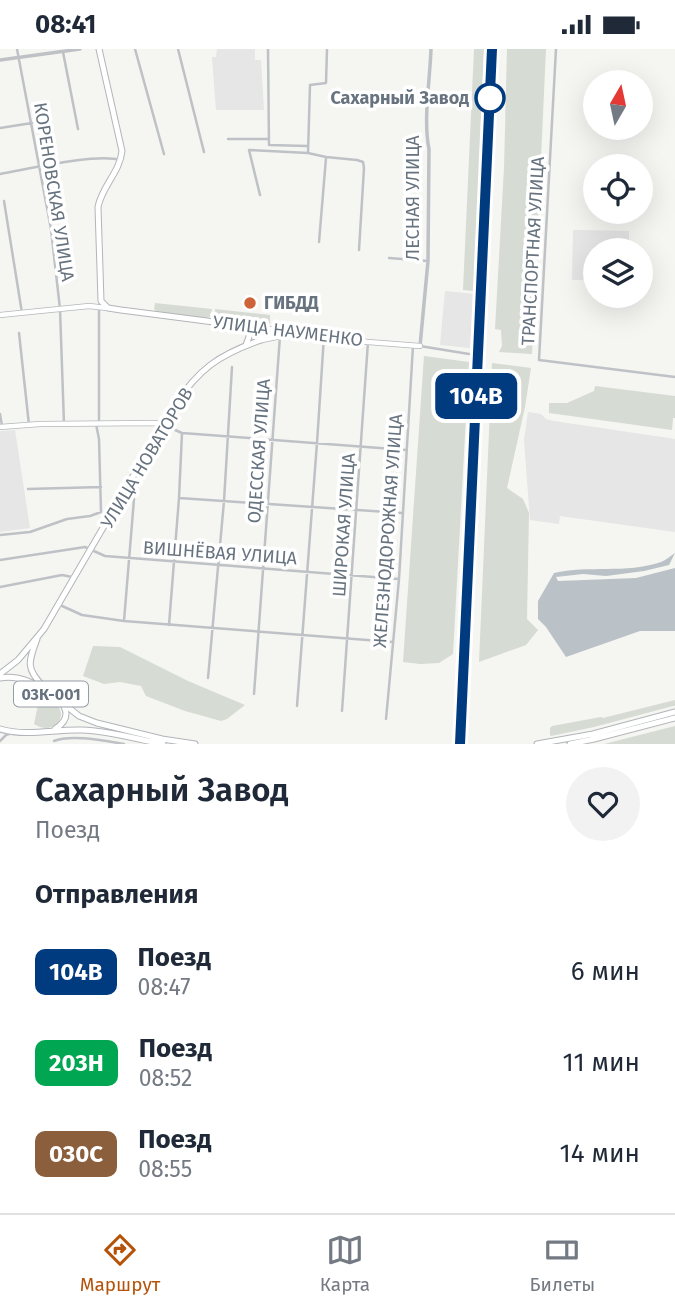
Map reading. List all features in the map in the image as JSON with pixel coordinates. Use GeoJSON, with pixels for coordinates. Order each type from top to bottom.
{"type":"FeatureCollection","features":[{"type":"Feature","properties":{"kind":"main road"},"geometry":{"type":"LineString","coordinates":[[0,315],[100,304],[98,207],[100,196],[121,160],[122,151],[99,49]]}},
{"type":"Feature","properties":{"kind":"main road","name":"УЛИЦА НАУМЕНКО"},"geometry":{"type":"LineString","coordinates":[[100,304],[108,308],[243,325],[251,330],[261,328],[420,347]]}},
{"type":"Feature","properties":{"kind":"main road"},"geometry":{"type":"LineString","coordinates":[[251,330],[255,339],[261,341],[265,333],[261,328]]}},
{"type":"Feature","properties":{"kind":"main road"},"geometry":{"type":"LineString","coordinates":[[246,345],[251,330]]}},
{"type":"Feature","properties":{"kind":"main road","name":"УЛИЦА НОВАТОРОВ"},"geometry":{"type":"LineString","coordinates":[[39,634],[75,578],[182,395],[203,371],[220,358],[246,345],[297,333]]}},
{"type":"Feature","properties":{"kind":"main road"},"geometry":{"type":"LineString","coordinates":[[1,427],[97,423],[164,425]]}},
{"type":"Feature","properties":{"kind":"main road"},"geometry":{"type":"LineString","coordinates":[[0,676],[18,660],[39,634]]}},
{"type":"Feature","properties":{"kind":"main road"},"geometry":{"type":"LineString","coordinates":[[39,634],[30,664],[33,677],[48,691]]}},
{"type":"Feature","properties":{"kind":"main road","name":"03К-001"},"geometry":{"type":"LineString","coordinates":[[0,676],[18,678],[48,691],[79,716],[97,723],[195,744]]}},
{"type":"Feature","properties":{"kind":"main road","name":"03К-001"},"geometry":{"type":"LineString","coordinates":[[46,732],[61,725],[65,714],[64,704]]}},
{"type":"Feature","properties":{"kind":"main road"},"geometry":{"type":"LineString","coordinates":[[537,744],[593,734],[675,712]]}},
{"type":"Feature","properties":{"kind":"main road"},"geometry":{"type":"LineString","coordinates":[[570,744],[675,718]]}},
{"type":"Feature","properties":{"kind":"main road","name":"03К-001"},"geometry":{"type":"LineString","coordinates":[[0,729],[13,732],[96,731],[163,744]]}},
{"type":"Feature","properties":{"kind":"street","name":"КОРЕНОВСКАЯ УЛИЦА"},"geometry":{"type":"LineString","coordinates":[[17,49],[51,229],[60,309],[64,424]]}},
{"type":"Feature","properties":{"kind":"street"},"geometry":{"type":"LineString","coordinates":[[0,60],[80,49]]}},
{"type":"Feature","properties":{"kind":"street"},"geometry":{"type":"LineString","coordinates":[[135,49],[164,154]]}},
{"type":"Feature","properties":{"kind":"street"},"geometry":{"type":"LineString","coordinates":[[178,49],[204,152]]}},
{"type":"Feature","properties":{"kind":"street"},"geometry":{"type":"LineString","coordinates":[[268,49],[269,145],[307,146]]}},
{"type":"Feature","properties":{"kind":"street"},"geometry":{"type":"LineString","coordinates":[[308,153],[310,85],[326,83],[327,49]]}},
{"type":"Feature","properties":{"kind":"street","name":"ЛЕСНАЯ УЛИЦА"},"geometry":{"type":"LineString","coordinates":[[420,347],[428,261],[427,124],[431,49]]}},
{"type":"Feature","properties":{"kind":"street","name":"ТРАНСПОРТНАЯ УЛИЦА"},"geometry":{"type":"LineString","coordinates":[[556,49],[539,360],[675,377]]}},
{"type":"Feature","properties":{"kind":"street"},"geometry":{"type":"LineString","coordinates":[[63,52],[78,129]]}},
{"type":"Feature","properties":{"kind":"street"},"geometry":{"type":"LineString","coordinates":[[0,128],[32,123]]}},
{"type":"Feature","properties":{"kind":"street"},"geometry":{"type":"LineString","coordinates":[[228,139],[269,139]]}},
{"type":"Feature","properties":{"kind":"street"},"geometry":{"type":"LineString","coordinates":[[260,195],[249,150],[308,153],[363,162],[359,250]]}},
{"type":"Feature","properties":{"kind":"street"},"geometry":{"type":"LineString","coordinates":[[319,242],[326,157]]}},
{"type":"Feature","properties":{"kind":"street"},"geometry":{"type":"LineString","coordinates":[[0,174],[88,159],[121,160]]}},
{"type":"Feature","properties":{"kind":"street"},"geometry":{"type":"LineString","coordinates":[[4,201],[23,313]]}},
{"type":"Feature","properties":{"kind":"street"},"geometry":{"type":"LineString","coordinates":[[389,258],[428,261]]}},
{"type":"Feature","properties":{"kind":"street"},"geometry":{"type":"LineString","coordinates":[[0,535],[30,532],[67,519],[101,512],[97,423],[100,304]]}},
{"type":"Feature","properties":{"kind":"street"},"geometry":{"type":"LineString","coordinates":[[19,333],[29,425]]}},
{"type":"Feature","properties":{"kind":"street","name":"ОДЕССКАЯ УЛИЦА"},"geometry":{"type":"LineString","coordinates":[[254,694],[280,336]]}},
{"type":"Feature","properties":{"kind":"street"},"geometry":{"type":"LineString","coordinates":[[297,706],[324,336]]}},
{"type":"Feature","properties":{"kind":"street","name":"ШИРОКАЯ УЛИЦА"},"geometry":{"type":"LineString","coordinates":[[342,711],[368,342]]}},
{"type":"Feature","properties":{"kind":"street","name":"ЖЕЛЕЗНОДОРОЖНАЯ УЛИЦА"},"geometry":{"type":"LineString","coordinates":[[386,719],[399,579],[413,346]]}},
{"type":"Feature","properties":{"kind":"street","name":"УЛИЦА НАУМЕНКО"},"geometry":{"type":"LineString","coordinates":[[420,347],[468,354]]}},
{"type":"Feature","properties":{"kind":"street"},"geometry":{"type":"LineString","coordinates":[[208,678],[224,501],[232,367]]}},
{"type":"Feature","properties":{"kind":"street"},"geometry":{"type":"LineString","coordinates":[[0,414],[1,427]]}},
{"type":"Feature","properties":{"kind":"street"},"geometry":{"type":"LineString","coordinates":[[164,425],[182,433],[406,450]]}},
{"type":"Feature","properties":{"kind":"street"},"geometry":{"type":"LineString","coordinates":[[169,625],[182,433]]}},
{"type":"Feature","properties":{"kind":"street"},"geometry":{"type":"LineString","coordinates":[[28,489],[101,487]]}},
{"type":"Feature","properties":{"kind":"street"},"geometry":{"type":"LineString","coordinates":[[179,498],[402,513]]}},
{"type":"Feature","properties":{"kind":"street"},"geometry":{"type":"LineString","coordinates":[[124,621],[134,499]]}},
{"type":"Feature","properties":{"kind":"street","name":"ВИШНЁВАЯ УЛИЦА"},"geometry":{"type":"LineString","coordinates":[[0,560],[85,547],[105,555],[129,558],[399,579]]}},
{"type":"Feature","properties":{"kind":"street"},"geometry":{"type":"LineString","coordinates":[[0,587],[62,576],[75,578]]}},
{"type":"Feature","properties":{"kind":"street"},"geometry":{"type":"LineString","coordinates":[[59,604],[82,615],[124,621],[393,642]]}},
{"type":"Feature","properties":{"kind":"street"},"geometry":{"type":"LineString","coordinates":[[0,741],[13,732]]}},
{"type":"Feature","properties":{"kind":"street"},"geometry":{"type":"LineString","coordinates":[[54,741],[61,739],[124,744]]}},
{"type":"Feature","properties":{"kind":"shaded area"},"geometry":{"type":"Polygon","coordinates":[[[217,49],[255,49],[255,60],[261,60],[264,110],[216,110],[212,57],[216,57],[217,49]]]}},
{"type":"Feature","properties":{"kind":"shaded area"},"geometry":{"type":"Polygon","coordinates":[[[474,49],[484,49],[474,291],[463,290],[474,49]]]}},
{"type":"Feature","properties":{"kind":"shaded area"},"geometry":{"type":"Polygon","coordinates":[[[507,49],[546,49],[532,354],[499,352],[502,346],[501,330],[495,329],[507,49]]]}},
{"type":"Feature","properties":{"kind":"shaded area"},"geometry":{"type":"Polygon","coordinates":[[[573,230],[629,231],[629,238],[583,238],[583,280],[572,280],[573,230]]]}},
{"type":"Feature","properties":{"kind":"shaded area"},"geometry":{"type":"Polygon","coordinates":[[[445,291],[474,294],[470,348],[440,345],[445,291]]]}},
{"type":"Feature","properties":{"kind":"shaded area"},"geometry":{"type":"Polygon","coordinates":[[[155,303],[212,309],[210,317],[206,318],[157,312],[154,309],[155,303]]]}},
{"type":"Feature","properties":{"kind":"shaded area"},"geometry":{"type":"Polygon","coordinates":[[[215,309],[270,315],[270,323],[268,325],[219,319],[216,318],[215,309]]]}},
{"type":"Feature","properties":{"kind":"shaded area"},"geometry":{"type":"Polygon","coordinates":[[[424,356],[469,362],[453,654],[439,663],[420,664],[403,662],[424,356]]]}},
{"type":"Feature","properties":{"kind":"shaded area"},"geometry":{"type":"Polygon","coordinates":[[[492,363],[531,368],[507,488],[523,499],[529,513],[527,619],[538,630],[526,645],[479,662],[492,363]]]}},
{"type":"Feature","properties":{"kind":"shaded area"},"geometry":{"type":"Polygon","coordinates":[[[595,386],[675,396],[672,430],[549,413],[549,403],[567,403],[594,391],[595,386]]]}},
{"type":"Feature","properties":{"kind":"shaded area"},"geometry":{"type":"Polygon","coordinates":[[[528,412],[541,414],[554,421],[675,439],[675,532],[560,516],[559,524],[530,520],[524,440],[528,412]]]}},
{"type":"Feature","properties":{"kind":"shaded area"},"geometry":{"type":"Polygon","coordinates":[[[15,430],[30,528],[0,532],[0,431],[15,430]]]}},
{"type":"Feature","properties":{"kind":"shaded area"},"geometry":{"type":"Polygon","coordinates":[[[675,553],[669,565],[644,571],[606,576],[583,574],[556,577],[558,581],[636,578],[675,568],[675,631],[640,631],[566,657],[538,619],[538,601],[554,573],[648,566],[675,553]]]}},
{"type":"Feature","properties":{"kind":"shaded area"},"geometry":{"type":"Polygon","coordinates":[[[93,646],[120,647],[188,681],[245,705],[221,721],[146,696],[141,686],[120,682],[104,684],[83,676],[93,646]]]}},
{"type":"Feature","properties":{"kind":"shaded area"},"geometry":{"type":"Polygon","coordinates":[[[44,698],[54,702],[61,714],[60,720],[50,728],[34,724],[39,700],[44,698]]]}},
{"type":"Feature","properties":{"kind":"shaded area"},"geometry":{"type":"Polygon","coordinates":[[[675,700],[675,706],[594,727],[550,735],[552,726],[603,718],[675,700]]]}},
{"type":"Feature","properties":{"kind":"shaded area"},"geometry":{"type":"Polygon","coordinates":[[[675,726],[675,744],[604,744],[675,726]]]}},
{"type":"Feature","properties":{"kind":"railway"},"geometry":{"type":"LineString","coordinates":[[462,744],[495,49]]}},
{"type":"Feature","properties":{"kind":"train","name":"104В"},"geometry":{"type":"LineString","coordinates":[[460,744],[492,49]]}},
{"type":"Feature","properties":{"kind":"place","name":"Сахарный Завод"},"geometry":{"type":"Point","coordinates":[490,98]}},
{"type":"Feature","properties":{"kind":"place","name":"ГИБДД"},"geometry":{"type":"Point","coordinates":[250,303]}}]}
